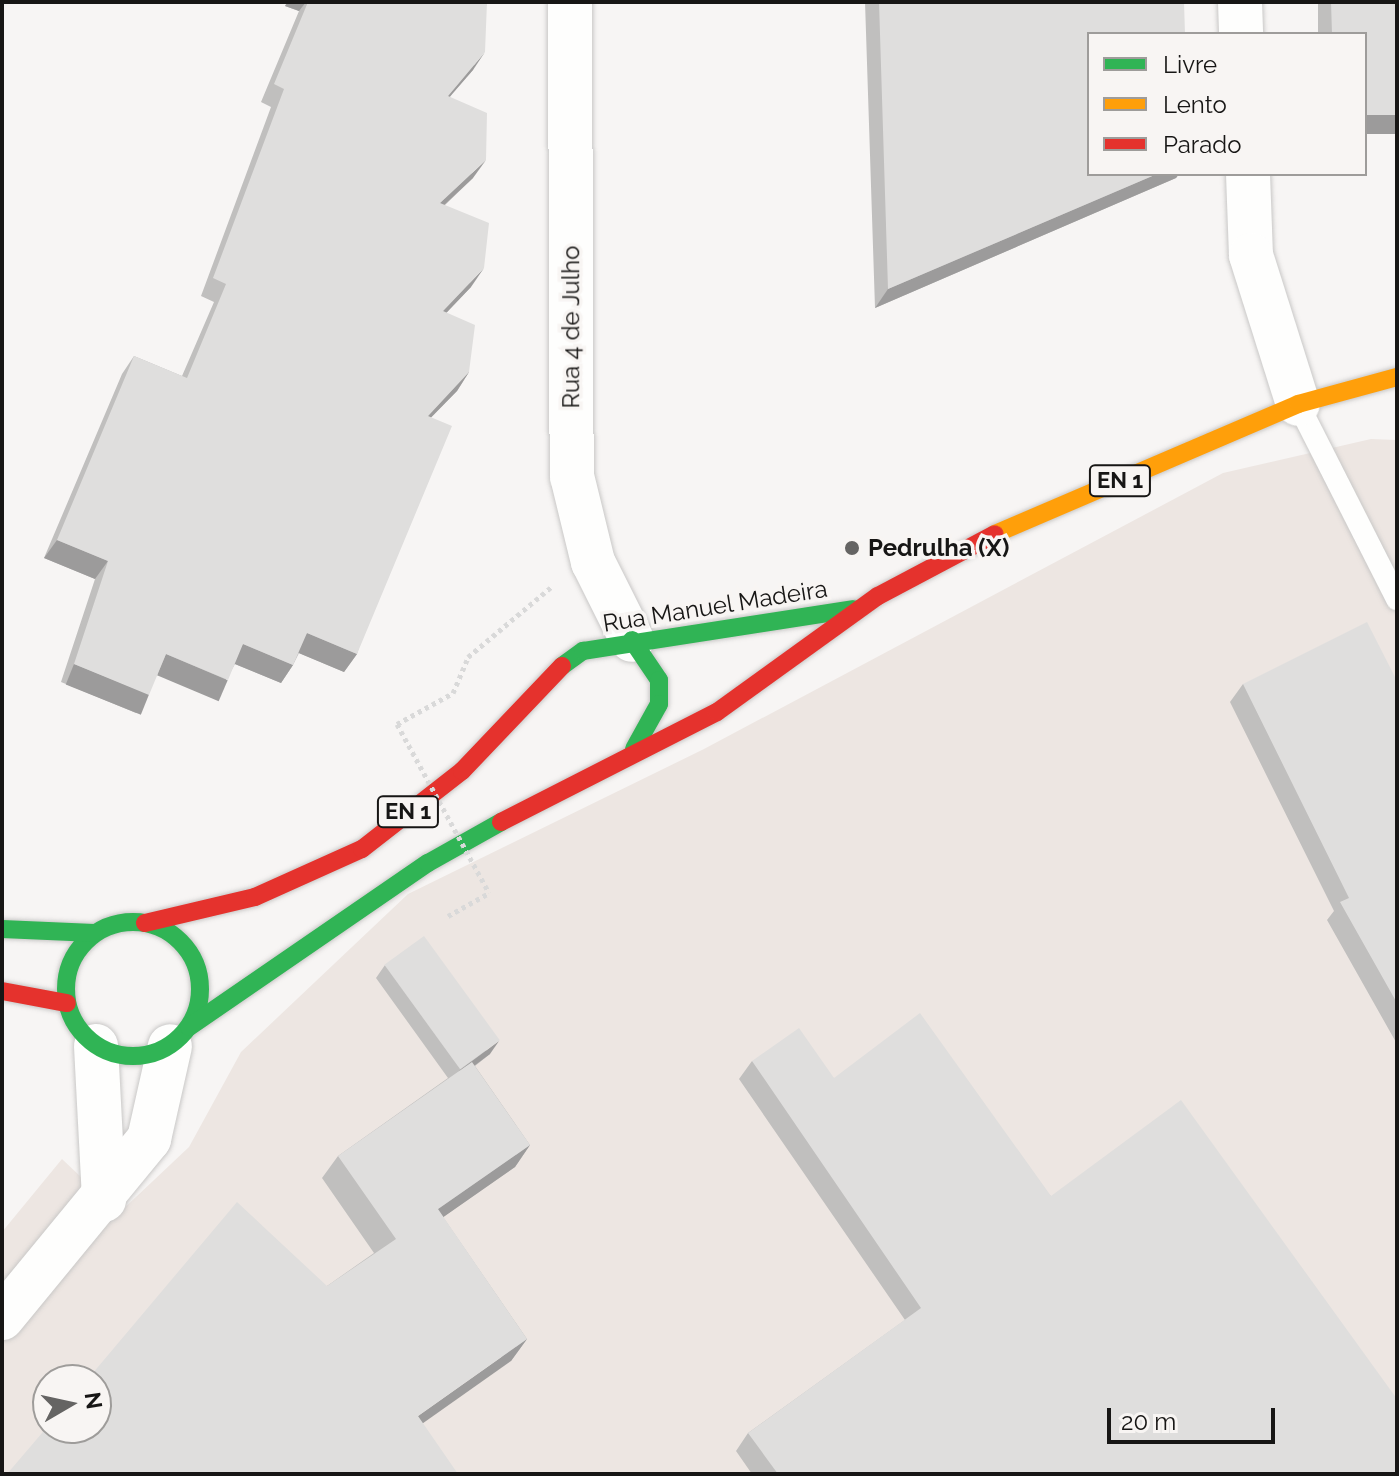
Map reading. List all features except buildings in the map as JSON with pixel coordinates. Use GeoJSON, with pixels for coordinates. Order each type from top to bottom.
{"type":"FeatureCollection","features":[{"type":"Feature","properties":{"kind":"main road","name":"Rua Manuel Madeira"},"geometry":{"type":"LineString","coordinates":[[180,1036],[428,863],[634,749],[717,712],[854,609],[987,538],[1298,404],[1397,377]]}},
{"type":"Feature","properties":{"kind":"main road","name":"Rua Manuel Madeira"},"geometry":{"type":"LineString","coordinates":[[145,923],[255,897],[362,849],[462,771],[542,680],[583,651],[632,640],[854,609]]}},
{"type":"Feature","properties":{"kind":"main road"},"geometry":{"type":"LineString","coordinates":[[632,640],[659,680],[659,704],[634,749]]}},
{"type":"Feature","properties":{"kind":"main road"},"geometry":{"type":"LineString","coordinates":[[145,923],[179,942],[199,975],[180,1036]]}},
{"type":"Feature","properties":{"kind":"main road","name":"EN 1"},"geometry":{"type":"LineString","coordinates":[[2,929],[94,933],[145,923]]}},
{"type":"Feature","properties":{"kind":"main road"},"geometry":{"type":"LineString","coordinates":[[94,933],[66,976],[67,1003],[96,1046]]}},
{"type":"Feature","properties":{"kind":"main road"},"geometry":{"type":"LineString","coordinates":[[2,991],[67,1003]]}},
{"type":"Feature","properties":{"kind":"main road","name":"EN 1"},"geometry":{"type":"LineString","coordinates":[[96,1046],[147,1056],[180,1036]]}},
{"type":"Feature","properties":{"kind":"street","name":"Rua 4 de Julho"},"geometry":{"type":"LineString","coordinates":[[570,2],[572,476],[593,562],[632,640]]}},
{"type":"Feature","properties":{"kind":"street"},"geometry":{"type":"LineString","coordinates":[[1240,2],[1241,32]]}},
{"type":"Feature","properties":{"kind":"street"},"geometry":{"type":"LineString","coordinates":[[1248,176],[1251,255],[1298,404]]}},
{"type":"Feature","properties":{"kind":"street"},"geometry":{"type":"LineString","coordinates":[[2,1318],[104,1200],[149,1139],[180,1036]]}},
{"type":"Feature","properties":{"kind":"street"},"geometry":{"type":"LineString","coordinates":[[96,1046],[104,1200]]}},
{"type":"Feature","properties":{"kind":"lane"},"geometry":{"type":"LineString","coordinates":[[1298,404],[1397,599]]}},
{"type":"Feature","properties":{"kind":"path"},"geometry":{"type":"LineString","coordinates":[[489,893],[397,724],[453,693],[468,657],[530,599],[593,562]]}},
{"type":"Feature","properties":{"kind":"shaded area"},"geometry":{"type":"Polygon","coordinates":[[[1371,439],[1397,440],[1397,1474],[2,1474],[2,1232],[62,1159],[119,1213],[189,1147],[241,1052],[408,894],[704,749],[1223,473],[1371,439]]]}},
{"type":"Feature","properties":{"kind":"traffic: fast"},"geometry":{"type":"LineString","coordinates":[[562,666],[583,651],[854,609]]}},
{"type":"Feature","properties":{"kind":"traffic: fast"},"geometry":{"type":"LineString","coordinates":[[632,640],[659,680],[659,704],[634,749]]}},
{"type":"Feature","properties":{"kind":"traffic: fast"},"geometry":{"type":"LineString","coordinates":[[189,1027],[428,863],[501,822]]}},
{"type":"Feature","properties":{"kind":"traffic: fast"},"geometry":{"type":"LineString","coordinates":[[133,922],[159,927],[180,942],[195,963],[200,989],[195,1015],[180,1036],[159,1051],[133,1056],[107,1051],[86,1036],[71,1015],[66,989],[71,963],[86,942],[107,927],[133,922]]}},
{"type":"Feature","properties":{"kind":"traffic: fast"},"geometry":{"type":"LineString","coordinates":[[2,929],[94,933]]}},
{"type":"Feature","properties":{"kind":"traffic: slow"},"geometry":{"type":"LineString","coordinates":[[995,534],[1298,404],[1397,377]]}},
{"type":"Feature","properties":{"kind":"traffic: jam"},"geometry":{"type":"LineString","coordinates":[[501,822],[717,712],[878,596],[995,534]]}},
{"type":"Feature","properties":{"kind":"traffic: jam"},"geometry":{"type":"LineString","coordinates":[[145,923],[255,897],[362,849],[462,771],[562,666]]}},
{"type":"Feature","properties":{"kind":"traffic: jam"},"geometry":{"type":"LineString","coordinates":[[2,991],[67,1003]]}},
{"type":"Feature","properties":{"kind":"place","name":"Pedrulha (X)"},"geometry":{"type":"Point","coordinates":[852,548]}}]}
